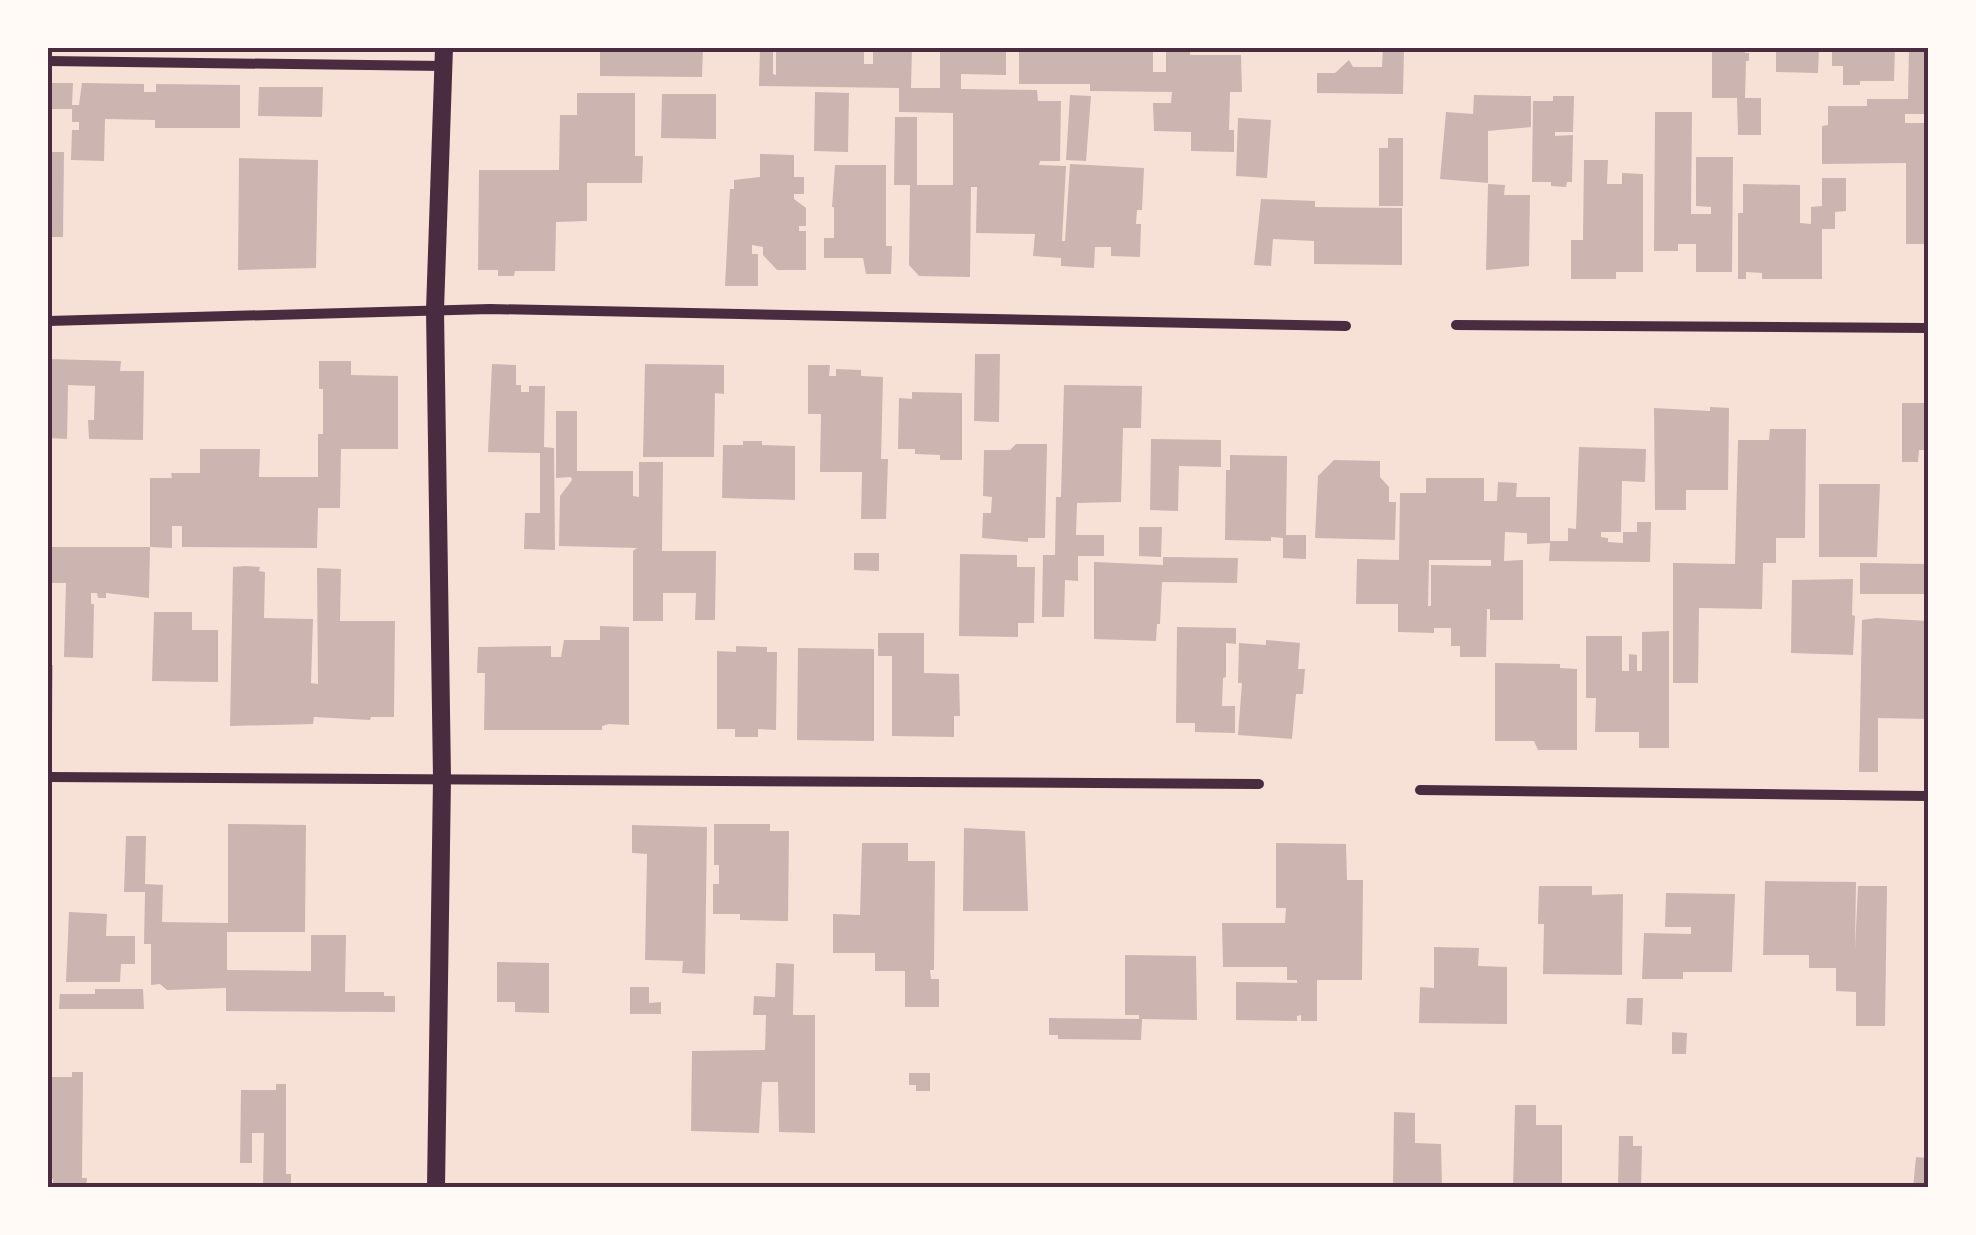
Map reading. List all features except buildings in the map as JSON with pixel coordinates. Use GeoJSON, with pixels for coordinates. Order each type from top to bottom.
{"type":"FeatureCollection","features":[{"type":"Feature","properties":{"kind":"street"},"geometry":{"type":"LineString","coordinates":[[48,61],[443,57],[435,310],[442,778],[436,1188]]}},
{"type":"Feature","properties":{"kind":"street"},"geometry":{"type":"LineString","coordinates":[[48,321],[435,310],[1346,326]]}},
{"type":"Feature","properties":{"kind":"street"},"geometry":{"type":"LineString","coordinates":[[1456,325],[1928,328]]}},
{"type":"Feature","properties":{"kind":"street"},"geometry":{"type":"LineString","coordinates":[[48,777],[1259,784]]}},
{"type":"Feature","properties":{"kind":"street"},"geometry":{"type":"LineString","coordinates":[[1420,790],[1928,796]]}}]}
